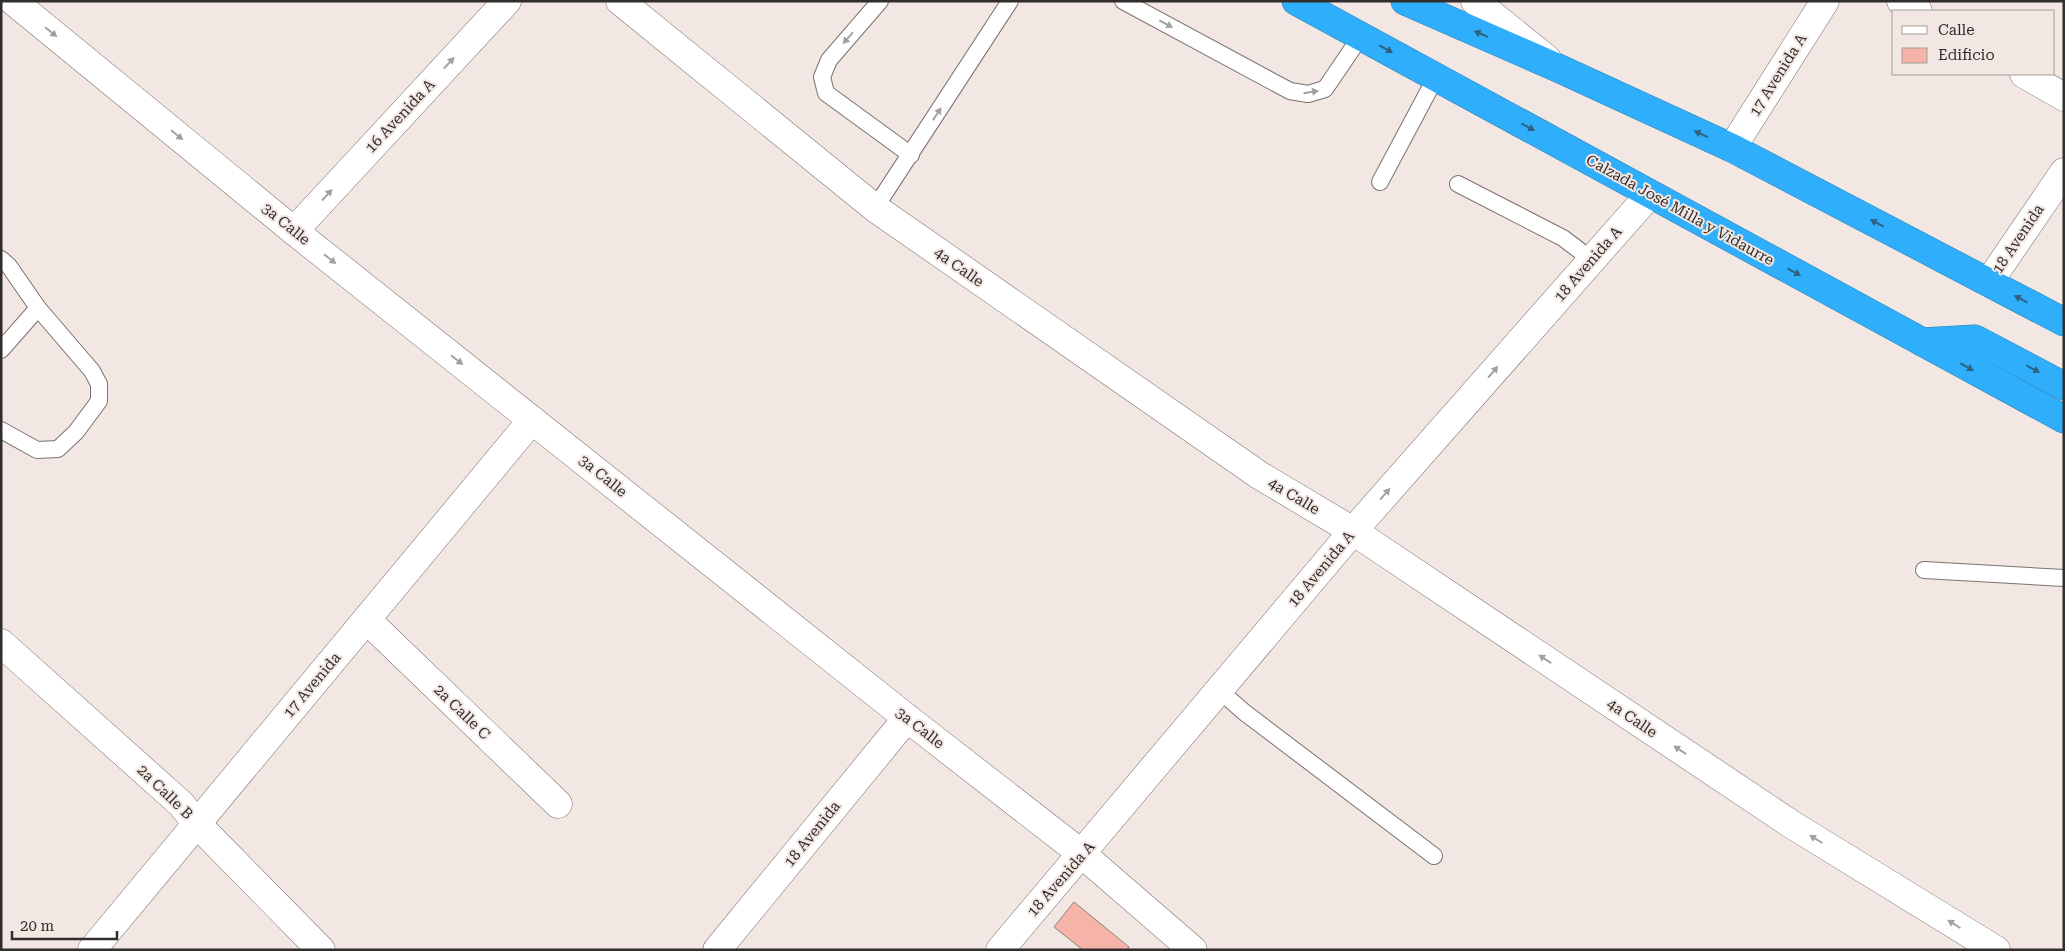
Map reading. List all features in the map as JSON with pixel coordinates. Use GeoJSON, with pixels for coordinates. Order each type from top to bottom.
{"type":"FeatureCollection","features":[{"type":"Feature","properties":{"kind":"highway","name":"Calzada José Milla y Vidaurre"},"geometry":{"type":"LineString","coordinates":[[1296,1],[2064,420]]}},
{"type":"Feature","properties":{"kind":"highway"},"geometry":{"type":"LineString","coordinates":[[1405,1],[1558,68],[1732,148],[2064,322]]}},
{"type":"Feature","properties":{"kind":"highway"},"geometry":{"type":"LineString","coordinates":[[1922,342],[1975,339],[2064,386]]}},
{"type":"Feature","properties":{"kind":"street","name":"3a Calle"},"geometry":{"type":"LineString","coordinates":[[13,1],[294,230],[532,420],[1082,854],[1193,950]]}},
{"type":"Feature","properties":{"kind":"street","name":"16 Avenida A"},"geometry":{"type":"LineString","coordinates":[[294,230],[507,1]]}},
{"type":"Feature","properties":{"kind":"street","name":"4a Calle"},"geometry":{"type":"LineString","coordinates":[[620,1],[875,208],[1259,475],[1353,531],[1791,824],[1996,950]]}},
{"type":"Feature","properties":{"kind":"street"},"geometry":{"type":"LineString","coordinates":[[1475,1],[1558,68]]}},
{"type":"Feature","properties":{"kind":"street","name":"17 Avenida A"},"geometry":{"type":"LineString","coordinates":[[1732,148],[1825,1]]}},
{"type":"Feature","properties":{"kind":"street"},"geometry":{"type":"LineString","coordinates":[[1900,1],[1916,10]]}},
{"type":"Feature","properties":{"kind":"street"},"geometry":{"type":"LineString","coordinates":[[2026,75],[2064,97]]}},
{"type":"Feature","properties":{"kind":"street","name":"18 Avenida"},"geometry":{"type":"LineString","coordinates":[[1989,282],[2064,172]]}},
{"type":"Feature","properties":{"kind":"street","name":"18 Avenida A"},"geometry":{"type":"LineString","coordinates":[[1000,950],[1353,531],[1650,194]]}},
{"type":"Feature","properties":{"kind":"street","name":"17 Avenida"},"geometry":{"type":"LineString","coordinates":[[92,950],[532,420]]}},
{"type":"Feature","properties":{"kind":"street","name":"2a Calle C"},"geometry":{"type":"LineString","coordinates":[[367,620],[558,804]]}},
{"type":"Feature","properties":{"kind":"street","name":"2a Calle B"},"geometry":{"type":"LineString","coordinates":[[1,643],[181,804],[197,824],[321,950]]}},
{"type":"Feature","properties":{"kind":"street","name":"18 Avenida"},"geometry":{"type":"LineString","coordinates":[[717,950],[908,718]]}},
{"type":"Feature","properties":{"kind":"lane"},"geometry":{"type":"LineString","coordinates":[[880,1],[829,60],[822,77],[826,93],[910,155]]}},
{"type":"Feature","properties":{"kind":"lane"},"geometry":{"type":"LineString","coordinates":[[875,208],[1010,1]]}},
{"type":"Feature","properties":{"kind":"lane"},"geometry":{"type":"LineString","coordinates":[[1123,1],[1290,91],[1308,94],[1325,89],[1361,36]]}},
{"type":"Feature","properties":{"kind":"lane"},"geometry":{"type":"LineString","coordinates":[[1380,182],[1436,77]]}},
{"type":"Feature","properties":{"kind":"lane"},"geometry":{"type":"LineString","coordinates":[[1458,184],[1563,238],[1592,260]]}},
{"type":"Feature","properties":{"kind":"lane"},"geometry":{"type":"LineString","coordinates":[[1,259],[9,266],[38,308],[92,371],[99,384],[99,401],[76,432],[58,449],[37,450],[1,430]]}},
{"type":"Feature","properties":{"kind":"lane"},"geometry":{"type":"LineString","coordinates":[[1,350],[38,308]]}},
{"type":"Feature","properties":{"kind":"lane"},"geometry":{"type":"LineString","coordinates":[[1924,570],[2064,578]]}},
{"type":"Feature","properties":{"kind":"lane"},"geometry":{"type":"LineString","coordinates":[[1219,690],[1244,712],[1434,856]]}},
{"type":"Feature","properties":{"kind":"building"},"geometry":{"type":"Polygon","coordinates":[[[1074,902],[1129,947],[1127,950],[1083,950],[1054,927],[1074,902]]]}}]}
